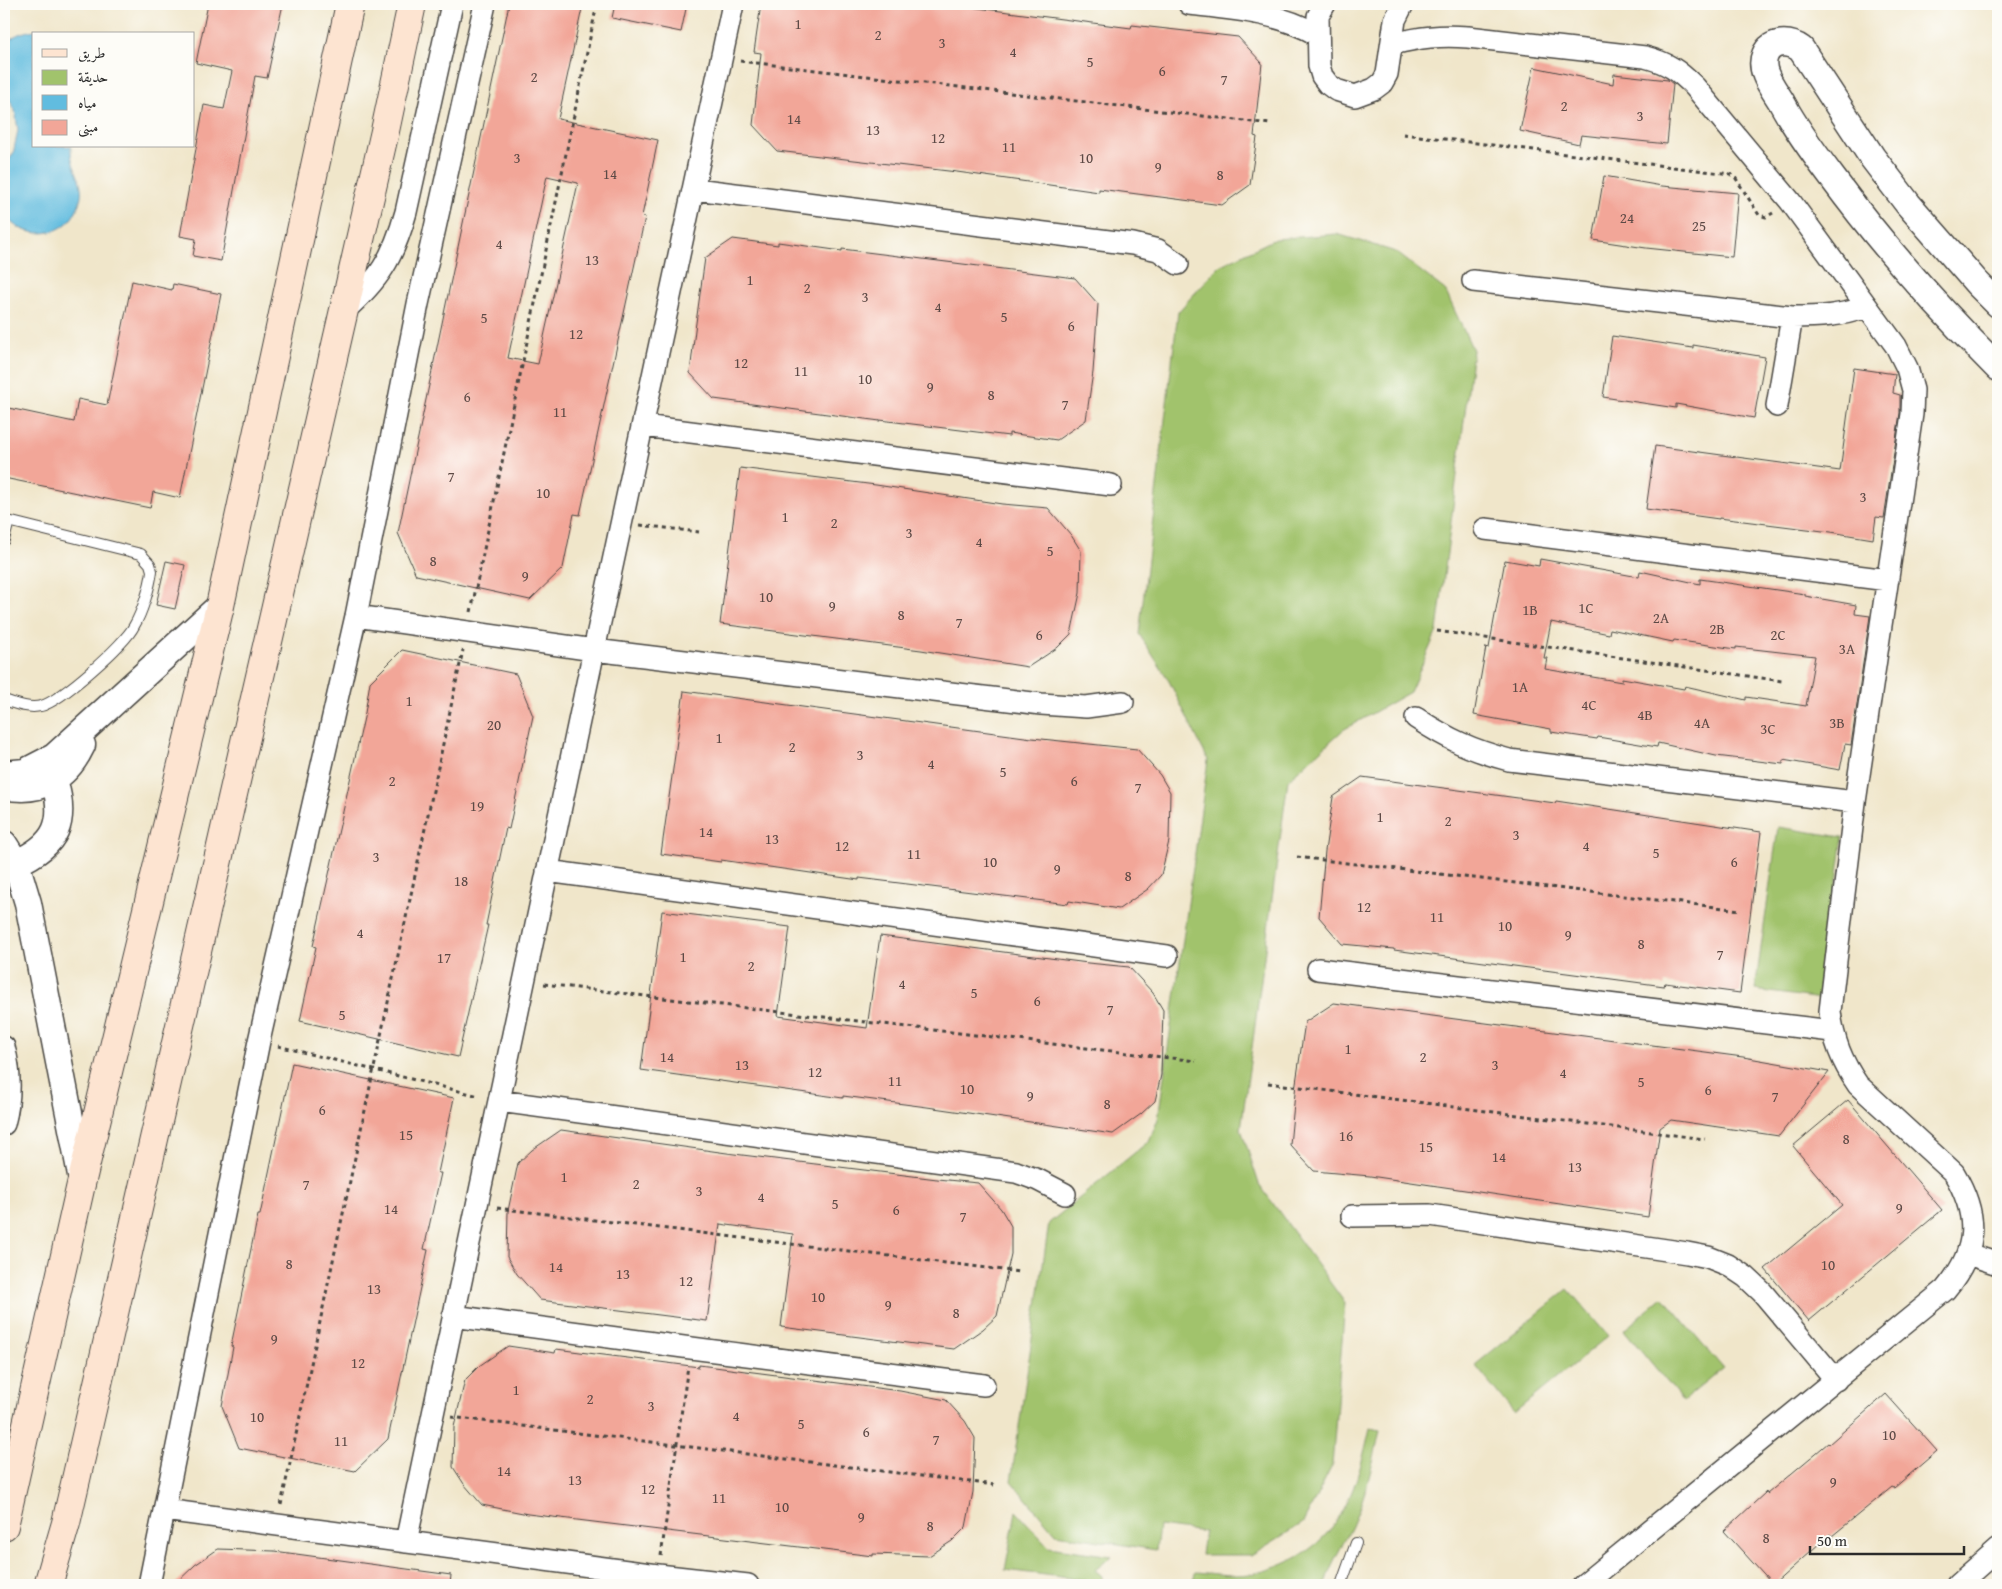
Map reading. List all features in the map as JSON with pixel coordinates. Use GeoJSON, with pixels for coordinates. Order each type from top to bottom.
{"type":"FeatureCollection","features":[{"type":"Feature","properties":{"kind":"main road"},"geometry":{"type":"LineString","coordinates":[[4,1526],[82,1180],[220,606],[350,4]]}},
{"type":"Feature","properties":{"kind":"main road"},"geometry":{"type":"LineString","coordinates":[[48,1585],[68,1513],[385,131],[412,4]]}},
{"type":"Feature","properties":{"kind":"street"},"geometry":{"type":"LineString","coordinates":[[343,312],[366,292],[384,268],[398,242],[452,4]]}},
{"type":"Feature","properties":{"kind":"street"},"geometry":{"type":"LineString","coordinates":[[149,1585],[259,1041],[356,616],[418,304],[485,4]]}},
{"type":"Feature","properties":{"kind":"street"},"geometry":{"type":"LineString","coordinates":[[406,1542],[594,650],[695,189],[733,4]]}},
{"type":"Feature","properties":{"kind":"street"},"geometry":{"type":"LineString","coordinates":[[1189,4],[1274,16],[1301,26],[1318,15]]}},
{"type":"Feature","properties":{"kind":"street"},"geometry":{"type":"LineString","coordinates":[[1318,15],[1319,66],[1322,76],[1336,90],[1355,96],[1374,89],[1382,83],[1390,64],[1396,9]]}},
{"type":"Feature","properties":{"kind":"street"},"geometry":{"type":"LineString","coordinates":[[1393,44],[1415,38],[1441,35],[1644,57],[1664,62],[1681,72],[1790,201],[1866,307],[1882,326],[1896,346],[1907,368],[1913,390],[1912,414],[1855,802],[1831,1003],[1832,1031],[1846,1069],[1858,1085],[1954,1173],[1965,1192],[1971,1212],[1972,1234],[1968,1254],[1959,1274],[1945,1290],[1583,1585]]}},
{"type":"Feature","properties":{"kind":"street"},"geometry":{"type":"LineString","coordinates":[[1998,304],[1977,283],[1908,204],[1872,157],[1801,49],[1793,44],[1783,43],[1769,49],[1763,61],[1766,76],[1794,125],[1860,216],[1941,309],[1998,368]]}},
{"type":"Feature","properties":{"kind":"street"},"geometry":{"type":"LineString","coordinates":[[695,189],[1133,244],[1158,250],[1178,264]]}},
{"type":"Feature","properties":{"kind":"street"},"geometry":{"type":"LineString","coordinates":[[1473,281],[1786,316],[1822,317],[1846,314],[1866,307]]}},
{"type":"Feature","properties":{"kind":"street"},"geometry":{"type":"LineString","coordinates":[[1771,405],[1786,316]]}},
{"type":"Feature","properties":{"kind":"street"},"geometry":{"type":"LineString","coordinates":[[644,426],[1111,485]]}},
{"type":"Feature","properties":{"kind":"street"},"geometry":{"type":"LineString","coordinates":[[1485,529],[1888,580]]}},
{"type":"Feature","properties":{"kind":"street"},"geometry":{"type":"LineString","coordinates":[[4,774],[25,772],[54,757],[220,606]]}},
{"type":"Feature","properties":{"kind":"street"},"geometry":{"type":"LineString","coordinates":[[356,616],[594,650],[1041,704],[1086,707],[1123,702]]}},
{"type":"Feature","properties":{"kind":"street"},"geometry":{"type":"LineString","coordinates":[[1416,718],[1445,737],[1468,748],[1509,760],[1855,802]]}},
{"type":"Feature","properties":{"kind":"street"},"geometry":{"type":"LineString","coordinates":[[4,785],[24,788],[44,785],[54,780],[68,767],[80,750],[93,722]]}},
{"type":"Feature","properties":{"kind":"street"},"geometry":{"type":"LineString","coordinates":[[54,780],[60,800],[59,821],[50,839],[36,854],[10,853],[28,903],[82,1180]]}},
{"type":"Feature","properties":{"kind":"street"},"geometry":{"type":"LineString","coordinates":[[548,871],[1167,956]]}},
{"type":"Feature","properties":{"kind":"street"},"geometry":{"type":"LineString","coordinates":[[1318,969],[1832,1031]]}},
{"type":"Feature","properties":{"kind":"street"},"geometry":{"type":"LineString","coordinates":[[4,1046],[10,1079],[9,1098],[4,1124]]}},
{"type":"Feature","properties":{"kind":"street"},"geometry":{"type":"LineString","coordinates":[[499,1101],[1016,1172],[1038,1180],[1065,1194]]}},
{"type":"Feature","properties":{"kind":"street"},"geometry":{"type":"LineString","coordinates":[[1352,1216],[1430,1215],[1708,1257],[1728,1265],[1746,1277],[1762,1292],[1836,1380]]}},
{"type":"Feature","properties":{"kind":"street"},"geometry":{"type":"LineString","coordinates":[[1968,1254],[1998,1264]]}},
{"type":"Feature","properties":{"kind":"street"},"geometry":{"type":"LineString","coordinates":[[453,1316],[984,1385]]}},
{"type":"Feature","properties":{"kind":"street"},"geometry":{"type":"LineString","coordinates":[[164,1510],[658,1575],[748,1585]]}},
{"type":"Feature","properties":{"kind":"street"},"geometry":{"type":"LineString","coordinates":[[1957,1585],[1998,1549]]}},
{"type":"Feature","properties":{"kind":"lane"},"geometry":{"type":"LineString","coordinates":[[4,540],[6,520],[141,554],[150,564],[152,571],[139,615],[127,637],[60,698],[51,703],[36,707],[4,700]]}},
{"type":"Feature","properties":{"kind":"lane"},"geometry":{"type":"LineString","coordinates":[[1340,1585],[1356,1543]]}},
{"type":"Feature","properties":{"kind":"path"},"geometry":{"type":"LineString","coordinates":[[276,1525],[467,632],[597,4]]}},
{"type":"Feature","properties":{"kind":"path"},"geometry":{"type":"LineString","coordinates":[[722,59],[1270,124]]}},
{"type":"Feature","properties":{"kind":"path"},"geometry":{"type":"LineString","coordinates":[[1403,134],[1730,174],[1735,177],[1762,217],[1769,216],[1790,201]]}},
{"type":"Feature","properties":{"kind":"path"},"geometry":{"type":"LineString","coordinates":[[622,523],[699,532]]}},
{"type":"Feature","properties":{"kind":"path"},"geometry":{"type":"LineString","coordinates":[[1437,631],[1782,681]]}},
{"type":"Feature","properties":{"kind":"path"},"geometry":{"type":"LineString","coordinates":[[1297,857],[1741,910]]}},
{"type":"Feature","properties":{"kind":"path"},"geometry":{"type":"LineString","coordinates":[[524,981],[1196,1061]]}},
{"type":"Feature","properties":{"kind":"path"},"geometry":{"type":"LineString","coordinates":[[259,1041],[499,1101]]}},
{"type":"Feature","properties":{"kind":"path"},"geometry":{"type":"LineString","coordinates":[[1268,1083],[1705,1139]]}},
{"type":"Feature","properties":{"kind":"path"},"geometry":{"type":"LineString","coordinates":[[477,1206],[1020,1272]]}},
{"type":"Feature","properties":{"kind":"path"},"geometry":{"type":"LineString","coordinates":[[658,1575],[691,1348]]}},
{"type":"Feature","properties":{"kind":"path"},"geometry":{"type":"LineString","coordinates":[[432,1415],[994,1485]]}},
{"type":"Feature","properties":{"kind":"green space"},"geometry":{"type":"Polygon","coordinates":[[[1337,234],[1396,252],[1445,290],[1473,350],[1437,631],[1410,692],[1343,730],[1288,780],[1241,1129],[1259,1184],[1345,1303],[1332,1466],[1303,1523],[1251,1555],[1201,1555],[1204,1532],[1159,1526],[1156,1550],[1056,1534],[1011,1481],[1049,1223],[1149,1141],[1158,1119],[1208,760],[1168,679],[1139,634],[1178,312],[1219,266],[1275,239],[1337,234]]]}},
{"type":"Feature","properties":{"kind":"green space"},"geometry":{"type":"Polygon","coordinates":[[[1778,827],[1843,837],[1821,999],[1755,990],[1778,827]]]}},
{"type":"Feature","properties":{"kind":"green space"},"geometry":{"type":"Polygon","coordinates":[[[1568,1289],[1608,1336],[1514,1413],[1475,1365],[1568,1289]]]}},
{"type":"Feature","properties":{"kind":"green space"},"geometry":{"type":"Polygon","coordinates":[[[1663,1297],[1723,1368],[1683,1401],[1624,1330],[1663,1297]]]}},
{"type":"Feature","properties":{"kind":"green space"},"geometry":{"type":"Polygon","coordinates":[[[1370,1428],[1380,1430],[1369,1479],[1357,1514],[1333,1562],[1325,1585],[1193,1585],[1195,1572],[1226,1575],[1257,1573],[1288,1562],[1307,1551],[1323,1538],[1336,1523],[1353,1488],[1360,1469],[1370,1428]]]}},
{"type":"Feature","properties":{"kind":"green space"},"geometry":{"type":"Polygon","coordinates":[[[1016,1511],[1049,1547],[1112,1556],[1095,1570],[1102,1576],[1102,1582],[1005,1570],[1016,1511]]]}},
{"type":"Feature","properties":{"kind":"water"},"geometry":{"type":"Polygon","coordinates":[[[35,30],[40,32],[32,32],[32,148],[71,148],[73,163],[81,185],[80,202],[75,213],[69,222],[51,232],[30,232],[11,222],[4,214],[4,167],[13,154],[18,130],[15,110],[4,89],[4,45],[18,34],[35,30]]]}},
{"type":"Feature","properties":{"kind":"building"},"geometry":{"type":"Polygon","coordinates":[[[208,4],[283,4],[267,78],[255,76],[221,261],[193,256],[196,239],[180,236],[204,105],[224,109],[232,71],[196,63],[208,4]]]}},
{"type":"Feature","properties":{"kind":"building"},"geometry":{"type":"Polygon","coordinates":[[[509,4],[583,4],[558,119],[658,140],[642,216],[645,217],[580,515],[574,514],[563,568],[530,600],[416,575],[398,533],[509,4]],[[547,176],[508,358],[538,364],[578,183],[547,176]]]}},
{"type":"Feature","properties":{"kind":"building"},"geometry":{"type":"Polygon","coordinates":[[[615,4],[687,4],[681,32],[612,18],[615,4]]]}},
{"type":"Feature","properties":{"kind":"building"},"geometry":{"type":"Polygon","coordinates":[[[761,4],[947,4],[1131,28],[1132,25],[1238,37],[1262,63],[1254,136],[1257,137],[1250,185],[1222,205],[1099,189],[1099,192],[957,172],[777,151],[753,125],[761,53],[754,52],[761,4]]]}},
{"type":"Feature","properties":{"kind":"building"},"geometry":{"type":"Polygon","coordinates":[[[1534,67],[1613,84],[1614,74],[1668,80],[1673,84],[1667,144],[1581,135],[1579,144],[1520,131],[1534,67]]]}},
{"type":"Feature","properties":{"kind":"building"},"geometry":{"type":"Polygon","coordinates":[[[1604,176],[1662,186],[1738,193],[1732,257],[1646,248],[1593,240],[1604,176]]]}},
{"type":"Feature","properties":{"kind":"building"},"geometry":{"type":"Polygon","coordinates":[[[733,239],[778,245],[778,242],[842,251],[842,249],[1075,278],[1098,304],[1093,372],[1086,420],[1057,440],[1009,433],[1009,436],[880,421],[714,399],[690,373],[695,330],[705,258],[733,239]]]}},
{"type":"Feature","properties":{"kind":"building"},"geometry":{"type":"Polygon","coordinates":[[[132,281],[172,290],[173,284],[221,294],[180,498],[153,492],[150,508],[4,478],[4,407],[74,422],[78,399],[107,405],[132,281]]]}},
{"type":"Feature","properties":{"kind":"building"},"geometry":{"type":"Polygon","coordinates":[[[1612,336],[1693,348],[1693,345],[1765,357],[1754,418],[1676,404],[1676,408],[1603,397],[1612,336]]]}},
{"type":"Feature","properties":{"kind":"building"},"geometry":{"type":"Polygon","coordinates":[[[1854,368],[1895,374],[1893,393],[1900,395],[1900,413],[1884,518],[1876,517],[1873,539],[1646,509],[1655,446],[1840,471],[1854,368]]]}},
{"type":"Feature","properties":{"kind":"building"},"geometry":{"type":"Polygon","coordinates":[[[740,468],[876,485],[1002,504],[1048,508],[1071,535],[1081,551],[1080,593],[1071,634],[1057,648],[1028,667],[921,650],[720,624],[740,468]]]}},
{"type":"Feature","properties":{"kind":"building"},"geometry":{"type":"Polygon","coordinates":[[[1540,559],[1639,577],[1640,571],[1700,584],[1700,579],[1805,594],[1805,596],[1856,605],[1855,614],[1870,616],[1851,745],[1845,744],[1840,770],[1783,760],[1783,764],[1716,756],[1658,743],[1657,747],[1598,737],[1597,739],[1551,732],[1551,729],[1474,715],[1486,647],[1489,648],[1505,560],[1539,566],[1540,559]],[[1551,622],[1544,658],[1547,658],[1545,669],[1622,682],[1622,678],[1684,689],[1685,686],[1746,700],[1746,697],[1806,706],[1815,656],[1736,647],[1736,649],[1674,640],[1673,642],[1610,629],[1609,634],[1551,622]]]}},
{"type":"Feature","properties":{"kind":"building"},"geometry":{"type":"Polygon","coordinates":[[[166,561],[185,565],[175,609],[156,605],[166,561]]]}},
{"type":"Feature","properties":{"kind":"building"},"geometry":{"type":"Polygon","coordinates":[[[402,650],[516,674],[533,716],[509,829],[506,828],[486,925],[488,925],[458,1057],[300,1021],[316,947],[313,946],[365,713],[370,682],[402,650]]]}},
{"type":"Feature","properties":{"kind":"building"},"geometry":{"type":"Polygon","coordinates":[[[684,691],[1032,738],[1137,749],[1160,775],[1170,792],[1169,841],[1161,875],[1148,889],[1119,909],[1069,901],[1068,904],[859,878],[859,880],[721,860],[721,862],[661,854],[684,691]]]}},
{"type":"Feature","properties":{"kind":"building"},"geometry":{"type":"Polygon","coordinates":[[[1362,777],[1555,803],[1556,801],[1761,832],[1740,993],[1665,983],[1664,986],[1394,949],[1342,944],[1319,917],[1325,851],[1333,797],[1362,777]]]}},
{"type":"Feature","properties":{"kind":"building"},"geometry":{"type":"Polygon","coordinates":[[[662,911],[790,927],[778,1016],[867,1028],[880,936],[1129,967],[1153,993],[1163,1010],[1161,1075],[1155,1101],[1141,1114],[1113,1134],[927,1107],[843,1096],[843,1098],[641,1070],[662,911]]]}},
{"type":"Feature","properties":{"kind":"building"},"geometry":{"type":"Polygon","coordinates":[[[1334,1003],[1743,1057],[1829,1072],[1779,1136],[1671,1120],[1660,1128],[1648,1217],[1370,1176],[1314,1171],[1290,1145],[1296,1083],[1305,1022],[1334,1003]]]}},
{"type":"Feature","properties":{"kind":"building"},"geometry":{"type":"Polygon","coordinates":[[[292,1063],[454,1098],[438,1173],[441,1173],[424,1249],[428,1250],[388,1439],[355,1471],[239,1448],[222,1406],[233,1347],[231,1346],[292,1063]]]}},
{"type":"Feature","properties":{"kind":"building"},"geometry":{"type":"Polygon","coordinates":[[[1848,1100],[1942,1210],[1809,1321],[1765,1269],[1842,1205],[1793,1146],[1848,1100]]]}},
{"type":"Feature","properties":{"kind":"building"},"geometry":{"type":"Polygon","coordinates":[[[561,1130],[734,1154],[978,1183],[1001,1209],[1011,1226],[1011,1254],[997,1316],[983,1329],[954,1349],[781,1327],[793,1234],[720,1224],[707,1321],[540,1300],[517,1274],[507,1257],[508,1211],[518,1163],[532,1150],[561,1130]]]}},
{"type":"Feature","properties":{"kind":"building"},"geometry":{"type":"Polygon","coordinates":[[[508,1346],[555,1353],[556,1349],[699,1367],[699,1365],[900,1391],[946,1400],[965,1421],[975,1438],[973,1492],[966,1527],[952,1541],[929,1556],[873,1554],[873,1556],[528,1514],[482,1505],[464,1484],[453,1467],[454,1427],[465,1380],[479,1366],[508,1346]]]}},
{"type":"Feature","properties":{"kind":"building"},"geometry":{"type":"Polygon","coordinates":[[[1886,1394],[1937,1451],[1894,1488],[1892,1487],[1832,1536],[1830,1534],[1773,1585],[1724,1531],[1766,1492],[1767,1494],[1829,1444],[1886,1394]]]}},
{"type":"Feature","properties":{"kind":"building"},"geometry":{"type":"Polygon","coordinates":[[[218,1549],[274,1551],[451,1575],[450,1585],[174,1585],[195,1565],[218,1549]]]}}]}
